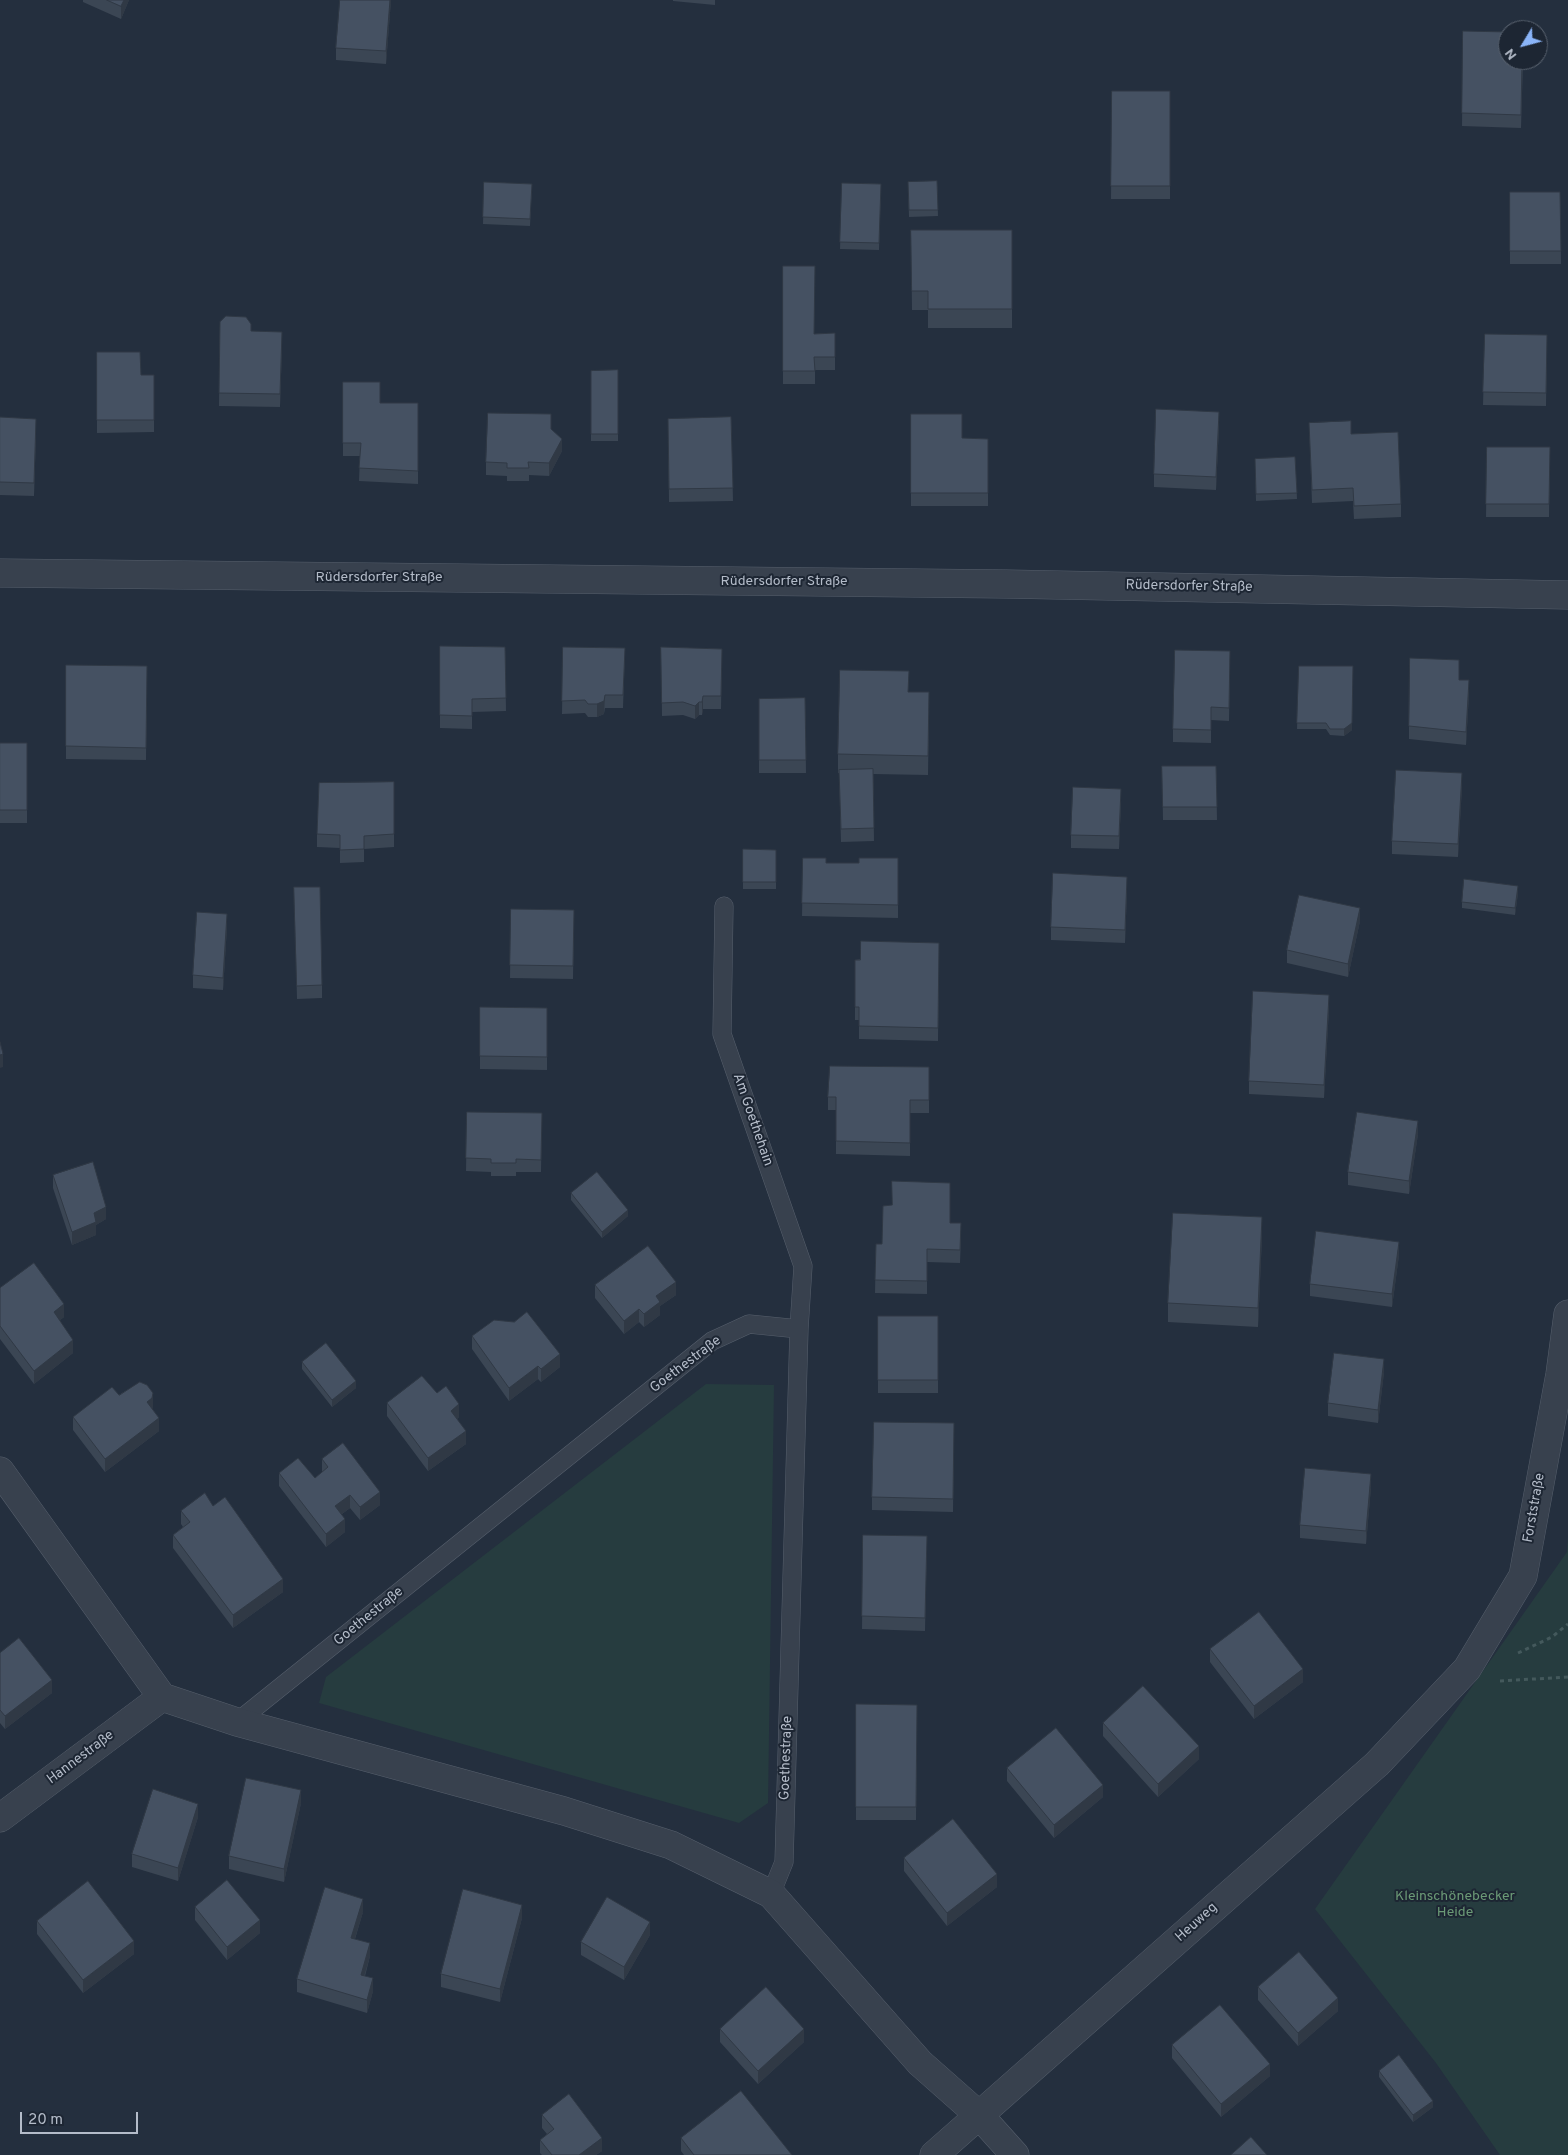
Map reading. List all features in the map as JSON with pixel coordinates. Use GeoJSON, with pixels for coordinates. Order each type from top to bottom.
{"type":"FeatureCollection","features":[{"type":"Feature","properties":{"kind":"street","name":"Rüdersdorfer Straße"},"geometry":{"type":"LineString","coordinates":[[0,574],[1016,584],[1568,595]]}},
{"type":"Feature","properties":{"kind":"street","name":"Forststraße"},"geometry":{"type":"LineString","coordinates":[[1454,1683],[1467,1669],[1523,1576],[1560,1374],[1568,1314]]}},
{"type":"Feature","properties":{"kind":"street"},"geometry":{"type":"LineString","coordinates":[[0,1471],[162,1697],[237,1722],[564,1810],[671,1845],[771,1894],[920,2063],[980,2116],[1015,2155]]}},
{"type":"Feature","properties":{"kind":"street","name":"Heuweg"},"geometry":{"type":"LineString","coordinates":[[934,2155],[1377,1764],[1454,1683]]}},
{"type":"Feature","properties":{"kind":"street","name":"Hannestraße"},"geometry":{"type":"LineString","coordinates":[[0,1818],[162,1697]]}},
{"type":"Feature","properties":{"kind":"lane","name":"Am Goethehain"},"geometry":{"type":"LineString","coordinates":[[724,906],[722,1034],[803,1266],[800,1329]]}},
{"type":"Feature","properties":{"kind":"lane","name":"Goethestraße"},"geometry":{"type":"LineString","coordinates":[[237,1722],[712,1341],[749,1324],[800,1329],[784,1862],[771,1894]]}},
{"type":"Feature","properties":{"kind":"path"},"geometry":{"type":"LineString","coordinates":[[1454,1683],[1568,1677]]}},
{"type":"Feature","properties":{"kind":"green space"},"geometry":{"type":"Polygon","coordinates":[[[706,1384],[774,1385],[768,1803],[739,1823],[319,1703],[326,1677],[706,1384]]]}},
{"type":"Feature","properties":{"kind":"green space","name":"Kleinschönebecker Heide"},"geometry":{"type":"Polygon","coordinates":[[[1568,1536],[1568,2155],[1500,2155],[1436,2063],[1315,1909],[1567,1552],[1568,1536]]]}},
{"type":"Feature","properties":{"kind":"building"},"geometry":{"type":"Polygon","coordinates":[[[107,0],[124,0],[121,6],[107,0]]]}},
{"type":"Feature","properties":{"kind":"building"},"geometry":{"type":"Polygon","coordinates":[[[340,0],[390,0],[386,51],[336,48],[340,0]]]}},
{"type":"Feature","properties":{"kind":"building"},"geometry":{"type":"Polygon","coordinates":[[[1463,31],[1498,32],[1498,70],[1522,70],[1521,115],[1462,113],[1463,31]]]}},
{"type":"Feature","properties":{"kind":"building"},"geometry":{"type":"Polygon","coordinates":[[[1112,91],[1170,91],[1170,186],[1111,186],[1112,91]]]}},
{"type":"Feature","properties":{"kind":"building"},"geometry":{"type":"Polygon","coordinates":[[[937,181],[938,210],[909,210],[908,182],[937,181]]]}},
{"type":"Feature","properties":{"kind":"building"},"geometry":{"type":"Polygon","coordinates":[[[484,182],[532,184],[530,219],[483,217],[484,182]]]}},
{"type":"Feature","properties":{"kind":"building"},"geometry":{"type":"Polygon","coordinates":[[[842,183],[881,184],[879,243],[840,242],[842,183]]]}},
{"type":"Feature","properties":{"kind":"building"},"geometry":{"type":"Polygon","coordinates":[[[1510,192],[1560,192],[1561,251],[1510,251],[1510,192]]]}},
{"type":"Feature","properties":{"kind":"building"},"geometry":{"type":"Polygon","coordinates":[[[911,230],[1012,230],[1012,309],[928,309],[928,291],[912,291],[911,230]]]}},
{"type":"Feature","properties":{"kind":"building"},"geometry":{"type":"Polygon","coordinates":[[[783,266],[815,266],[814,334],[835,333],[835,357],[814,357],[815,371],[783,371],[783,266]]]}},
{"type":"Feature","properties":{"kind":"building"},"geometry":{"type":"Polygon","coordinates":[[[226,316],[246,317],[251,324],[251,331],[282,332],[280,394],[219,393],[220,322],[226,316]]]}},
{"type":"Feature","properties":{"kind":"building"},"geometry":{"type":"Polygon","coordinates":[[[1485,334],[1547,335],[1546,393],[1483,392],[1485,334]]]}},
{"type":"Feature","properties":{"kind":"building"},"geometry":{"type":"Polygon","coordinates":[[[97,352],[140,352],[141,375],[154,375],[154,420],[97,420],[97,352]]]}},
{"type":"Feature","properties":{"kind":"building"},"geometry":{"type":"Polygon","coordinates":[[[618,370],[618,434],[591,434],[591,371],[618,370]]]}},
{"type":"Feature","properties":{"kind":"building"},"geometry":{"type":"Polygon","coordinates":[[[343,382],[380,382],[380,403],[418,403],[418,471],[359,468],[361,443],[343,443],[343,382]]]}},
{"type":"Feature","properties":{"kind":"building"},"geometry":{"type":"Polygon","coordinates":[[[1156,409],[1219,412],[1216,477],[1154,474],[1156,409]]]}},
{"type":"Feature","properties":{"kind":"building"},"geometry":{"type":"Polygon","coordinates":[[[488,413],[551,414],[551,429],[562,439],[549,463],[528,462],[529,468],[507,468],[507,463],[486,462],[488,413]]]}},
{"type":"Feature","properties":{"kind":"building"},"geometry":{"type":"Polygon","coordinates":[[[911,414],[962,414],[962,438],[988,439],[988,493],[911,493],[911,414]]]}},
{"type":"Feature","properties":{"kind":"building"},"geometry":{"type":"Polygon","coordinates":[[[0,417],[36,419],[34,483],[0,482],[0,417]]]}},
{"type":"Feature","properties":{"kind":"building"},"geometry":{"type":"Polygon","coordinates":[[[731,417],[733,488],[669,489],[668,419],[731,417]]]}},
{"type":"Feature","properties":{"kind":"building"},"geometry":{"type":"Polygon","coordinates":[[[1351,421],[1351,434],[1398,432],[1401,504],[1354,506],[1353,488],[1312,490],[1309,423],[1351,421]]]}},
{"type":"Feature","properties":{"kind":"building"},"geometry":{"type":"Polygon","coordinates":[[[1487,447],[1550,447],[1549,504],[1486,504],[1487,447]]]}},
{"type":"Feature","properties":{"kind":"building"},"geometry":{"type":"Polygon","coordinates":[[[1295,457],[1297,493],[1256,494],[1255,459],[1295,457]]]}},
{"type":"Feature","properties":{"kind":"building"},"geometry":{"type":"Polygon","coordinates":[[[440,646],[505,647],[506,698],[472,699],[472,716],[440,715],[440,646]]]}},
{"type":"Feature","properties":{"kind":"building"},"geometry":{"type":"Polygon","coordinates":[[[563,647],[625,648],[623,695],[605,695],[604,701],[597,704],[588,704],[585,700],[562,701],[563,647]]]}},
{"type":"Feature","properties":{"kind":"building"},"geometry":{"type":"Polygon","coordinates":[[[661,647],[722,649],[721,696],[703,696],[702,702],[695,706],[683,702],[662,703],[661,647]]]}},
{"type":"Feature","properties":{"kind":"building"},"geometry":{"type":"Polygon","coordinates":[[[1175,650],[1230,651],[1229,708],[1211,707],[1211,730],[1173,729],[1175,650]]]}},
{"type":"Feature","properties":{"kind":"building"},"geometry":{"type":"Polygon","coordinates":[[[1410,658],[1459,660],[1459,680],[1469,680],[1466,732],[1409,726],[1410,658]]]}},
{"type":"Feature","properties":{"kind":"building"},"geometry":{"type":"Polygon","coordinates":[[[66,665],[147,666],[146,748],[66,746],[66,665]]]}},
{"type":"Feature","properties":{"kind":"building"},"geometry":{"type":"Polygon","coordinates":[[[1299,666],[1353,666],[1352,723],[1344,729],[1330,729],[1326,723],[1297,723],[1299,666]]]}},
{"type":"Feature","properties":{"kind":"building"},"geometry":{"type":"Polygon","coordinates":[[[840,670],[909,671],[908,692],[929,692],[928,756],[838,754],[840,670]]]}},
{"type":"Feature","properties":{"kind":"building"},"geometry":{"type":"Polygon","coordinates":[[[805,698],[806,760],[759,760],[759,699],[805,698]]]}},
{"type":"Feature","properties":{"kind":"building"},"geometry":{"type":"Polygon","coordinates":[[[0,743],[27,743],[27,810],[0,810],[0,743]]]}},
{"type":"Feature","properties":{"kind":"building"},"geometry":{"type":"Polygon","coordinates":[[[1162,766],[1216,766],[1217,807],[1163,807],[1162,766]]]}},
{"type":"Feature","properties":{"kind":"building"},"geometry":{"type":"Polygon","coordinates":[[[873,769],[874,828],[841,829],[839,770],[873,769]]]}},
{"type":"Feature","properties":{"kind":"building"},"geometry":{"type":"Polygon","coordinates":[[[1396,770],[1462,773],[1458,844],[1392,841],[1396,770]]]}},
{"type":"Feature","properties":{"kind":"building"},"geometry":{"type":"Polygon","coordinates":[[[394,782],[394,834],[364,836],[364,849],[340,850],[340,835],[317,834],[319,783],[394,782]]]}},
{"type":"Feature","properties":{"kind":"building"},"geometry":{"type":"Polygon","coordinates":[[[1073,787],[1121,789],[1119,836],[1071,835],[1073,787]]]}},
{"type":"Feature","properties":{"kind":"building"},"geometry":{"type":"Polygon","coordinates":[[[743,849],[776,850],[776,882],[743,882],[743,849]]]}},
{"type":"Feature","properties":{"kind":"building"},"geometry":{"type":"Polygon","coordinates":[[[803,858],[826,858],[826,863],[859,863],[859,858],[898,858],[898,905],[802,903],[803,858]]]}},
{"type":"Feature","properties":{"kind":"building"},"geometry":{"type":"Polygon","coordinates":[[[1053,873],[1127,877],[1125,930],[1051,927],[1053,873]]]}},
{"type":"Feature","properties":{"kind":"building"},"geometry":{"type":"Polygon","coordinates":[[[1464,879],[1518,886],[1515,908],[1462,902],[1464,879]]]}},
{"type":"Feature","properties":{"kind":"building"},"geometry":{"type":"Polygon","coordinates":[[[294,887],[320,887],[322,985],[297,986],[294,887]]]}},
{"type":"Feature","properties":{"kind":"building"},"geometry":{"type":"Polygon","coordinates":[[[1299,895],[1360,908],[1348,964],[1287,950],[1299,895]]]}},
{"type":"Feature","properties":{"kind":"building"},"geometry":{"type":"Polygon","coordinates":[[[511,909],[574,910],[573,966],[510,965],[511,909]]]}},
{"type":"Feature","properties":{"kind":"building"},"geometry":{"type":"Polygon","coordinates":[[[197,912],[227,914],[223,978],[193,975],[197,912]]]}},
{"type":"Feature","properties":{"kind":"building"},"geometry":{"type":"Polygon","coordinates":[[[861,941],[939,943],[938,1028],[859,1026],[859,1007],[855,1007],[855,960],[860,960],[861,941]]]}},
{"type":"Feature","properties":{"kind":"building"},"geometry":{"type":"Polygon","coordinates":[[[1253,991],[1329,995],[1324,1085],[1249,1081],[1253,991]]]}},
{"type":"Feature","properties":{"kind":"building"},"geometry":{"type":"Polygon","coordinates":[[[480,1007],[547,1008],[547,1057],[480,1056],[480,1007]]]}},
{"type":"Feature","properties":{"kind":"building"},"geometry":{"type":"Polygon","coordinates":[[[0,1042],[3,1054],[0,1055],[0,1042]]]}},
{"type":"Feature","properties":{"kind":"building"},"geometry":{"type":"Polygon","coordinates":[[[830,1066],[929,1067],[929,1100],[910,1100],[910,1143],[836,1141],[836,1097],[828,1097],[830,1066]]]}},
{"type":"Feature","properties":{"kind":"building"},"geometry":{"type":"Polygon","coordinates":[[[467,1112],[542,1113],[541,1160],[516,1159],[516,1163],[491,1163],[491,1159],[466,1158],[467,1112]]]}},
{"type":"Feature","properties":{"kind":"building"},"geometry":{"type":"Polygon","coordinates":[[[1357,1112],[1418,1121],[1409,1181],[1348,1172],[1357,1112]]]}},
{"type":"Feature","properties":{"kind":"building"},"geometry":{"type":"Polygon","coordinates":[[[93,1162],[106,1207],[94,1213],[96,1222],[72,1232],[53,1175],[93,1162]]]}},
{"type":"Feature","properties":{"kind":"building"},"geometry":{"type":"Polygon","coordinates":[[[597,1172],[628,1210],[602,1232],[571,1193],[597,1172]]]}},
{"type":"Feature","properties":{"kind":"building"},"geometry":{"type":"Polygon","coordinates":[[[892,1181],[950,1183],[950,1223],[961,1223],[960,1250],[927,1249],[927,1281],[875,1280],[876,1244],[882,1244],[883,1206],[892,1205],[892,1181]]]}},
{"type":"Feature","properties":{"kind":"building"},"geometry":{"type":"Polygon","coordinates":[[[1173,1213],[1262,1217],[1258,1308],[1168,1303],[1173,1213]]]}},
{"type":"Feature","properties":{"kind":"building"},"geometry":{"type":"Polygon","coordinates":[[[1316,1231],[1399,1242],[1392,1294],[1310,1284],[1316,1231]]]}},
{"type":"Feature","properties":{"kind":"building"},"geometry":{"type":"Polygon","coordinates":[[[648,1246],[676,1282],[656,1296],[660,1302],[644,1314],[639,1309],[624,1321],[595,1285],[648,1246]]]}},
{"type":"Feature","properties":{"kind":"building"},"geometry":{"type":"Polygon","coordinates":[[[34,1263],[64,1304],[54,1312],[73,1340],[34,1371],[0,1326],[0,1288],[34,1263]]]}},
{"type":"Feature","properties":{"kind":"building"},"geometry":{"type":"Polygon","coordinates":[[[527,1312],[560,1354],[541,1369],[538,1366],[509,1388],[472,1336],[494,1320],[514,1322],[527,1312]]]}},
{"type":"Feature","properties":{"kind":"building"},"geometry":{"type":"Polygon","coordinates":[[[878,1316],[938,1316],[938,1380],[878,1380],[878,1316]]]}},
{"type":"Feature","properties":{"kind":"building"},"geometry":{"type":"Polygon","coordinates":[[[326,1343],[356,1381],[332,1400],[302,1362],[326,1343]]]}},
{"type":"Feature","properties":{"kind":"building"},"geometry":{"type":"Polygon","coordinates":[[[1334,1353],[1384,1359],[1378,1410],[1328,1403],[1334,1353]]]}},
{"type":"Feature","properties":{"kind":"building"},"geometry":{"type":"Polygon","coordinates":[[[422,1376],[437,1393],[446,1386],[459,1404],[451,1411],[466,1431],[428,1458],[387,1403],[422,1376]]]}},
{"type":"Feature","properties":{"kind":"building"},"geometry":{"type":"Polygon","coordinates":[[[140,1382],[147,1385],[153,1393],[152,1398],[147,1402],[159,1418],[105,1459],[73,1417],[112,1387],[119,1395],[140,1382]]]}},
{"type":"Feature","properties":{"kind":"building"},"geometry":{"type":"Polygon","coordinates":[[[874,1422],[954,1423],[953,1499],[872,1497],[874,1422]]]}},
{"type":"Feature","properties":{"kind":"building"},"geometry":{"type":"Polygon","coordinates":[[[343,1443],[380,1492],[360,1507],[350,1495],[335,1506],[345,1519],[326,1534],[279,1473],[298,1458],[315,1478],[328,1467],[322,1459],[343,1443]]]}},
{"type":"Feature","properties":{"kind":"building"},"geometry":{"type":"Polygon","coordinates":[[[1305,1468],[1371,1474],[1366,1531],[1300,1525],[1305,1468]]]}},
{"type":"Feature","properties":{"kind":"building"},"geometry":{"type":"Polygon","coordinates":[[[205,1493],[213,1506],[225,1497],[283,1579],[233,1615],[173,1535],[190,1522],[181,1511],[205,1493]]]}},
{"type":"Feature","properties":{"kind":"building"},"geometry":{"type":"Polygon","coordinates":[[[863,1535],[927,1536],[925,1618],[862,1616],[863,1535]]]}},
{"type":"Feature","properties":{"kind":"building"},"geometry":{"type":"Polygon","coordinates":[[[1259,1612],[1303,1669],[1254,1706],[1210,1649],[1259,1612]]]}},
{"type":"Feature","properties":{"kind":"building"},"geometry":{"type":"Polygon","coordinates":[[[19,1638],[52,1680],[5,1716],[0,1710],[0,1653],[19,1638]]]}},
{"type":"Feature","properties":{"kind":"building"},"geometry":{"type":"Polygon","coordinates":[[[1143,1686],[1199,1746],[1158,1784],[1103,1723],[1143,1686]]]}},
{"type":"Feature","properties":{"kind":"building"},"geometry":{"type":"Polygon","coordinates":[[[856,1704],[917,1705],[916,1807],[856,1807],[856,1704]]]}},
{"type":"Feature","properties":{"kind":"building"},"geometry":{"type":"Polygon","coordinates":[[[1056,1728],[1103,1785],[1054,1825],[1007,1768],[1056,1728]]]}},
{"type":"Feature","properties":{"kind":"building"},"geometry":{"type":"Polygon","coordinates":[[[246,1778],[301,1790],[284,1869],[229,1856],[246,1778]]]}},
{"type":"Feature","properties":{"kind":"building"},"geometry":{"type":"Polygon","coordinates":[[[153,1789],[198,1804],[178,1868],[132,1854],[153,1789]]]}},
{"type":"Feature","properties":{"kind":"building"},"geometry":{"type":"Polygon","coordinates":[[[953,1819],[997,1874],[947,1913],[904,1858],[953,1819]]]}},
{"type":"Feature","properties":{"kind":"building"},"geometry":{"type":"Polygon","coordinates":[[[227,1880],[260,1920],[227,1947],[195,1907],[227,1880]]]}},
{"type":"Feature","properties":{"kind":"building"},"geometry":{"type":"Polygon","coordinates":[[[88,1881],[134,1941],[83,1980],[37,1921],[88,1881]]]}},
{"type":"Feature","properties":{"kind":"building"},"geometry":{"type":"Polygon","coordinates":[[[325,1887],[363,1899],[351,1938],[370,1943],[361,1975],[373,1978],[367,2000],[297,1979],[325,1887]]]}},
{"type":"Feature","properties":{"kind":"building"},"geometry":{"type":"Polygon","coordinates":[[[463,1889],[522,1905],[500,1989],[441,1974],[463,1889]]]}},
{"type":"Feature","properties":{"kind":"building"},"geometry":{"type":"Polygon","coordinates":[[[607,1897],[650,1922],[624,1967],[581,1942],[607,1897]]]}},
{"type":"Feature","properties":{"kind":"building"},"geometry":{"type":"Polygon","coordinates":[[[1299,1952],[1338,1998],[1298,2033],[1258,1987],[1299,1952]]]}},
{"type":"Feature","properties":{"kind":"building"},"geometry":{"type":"Polygon","coordinates":[[[766,1987],[804,2029],[758,2071],[720,2029],[766,1987]]]}},
{"type":"Feature","properties":{"kind":"building"},"geometry":{"type":"Polygon","coordinates":[[[1220,2005],[1270,2064],[1221,2104],[1172,2045],[1220,2005]]]}},
{"type":"Feature","properties":{"kind":"building"},"geometry":{"type":"Polygon","coordinates":[[[1399,2055],[1433,2101],[1413,2115],[1379,2071],[1399,2055]]]}},
{"type":"Feature","properties":{"kind":"building"},"geometry":{"type":"Polygon","coordinates":[[[741,2091],[792,2155],[694,2155],[681,2138],[741,2091]]]}},
{"type":"Feature","properties":{"kind":"building"},"geometry":{"type":"Polygon","coordinates":[[[569,2094],[602,2138],[579,2155],[552,2155],[540,2140],[554,2129],[542,2115],[569,2094]]]}},
{"type":"Feature","properties":{"kind":"building"},"geometry":{"type":"Polygon","coordinates":[[[1251,2137],[1267,2155],[1231,2155],[1251,2137]]]}}]}
